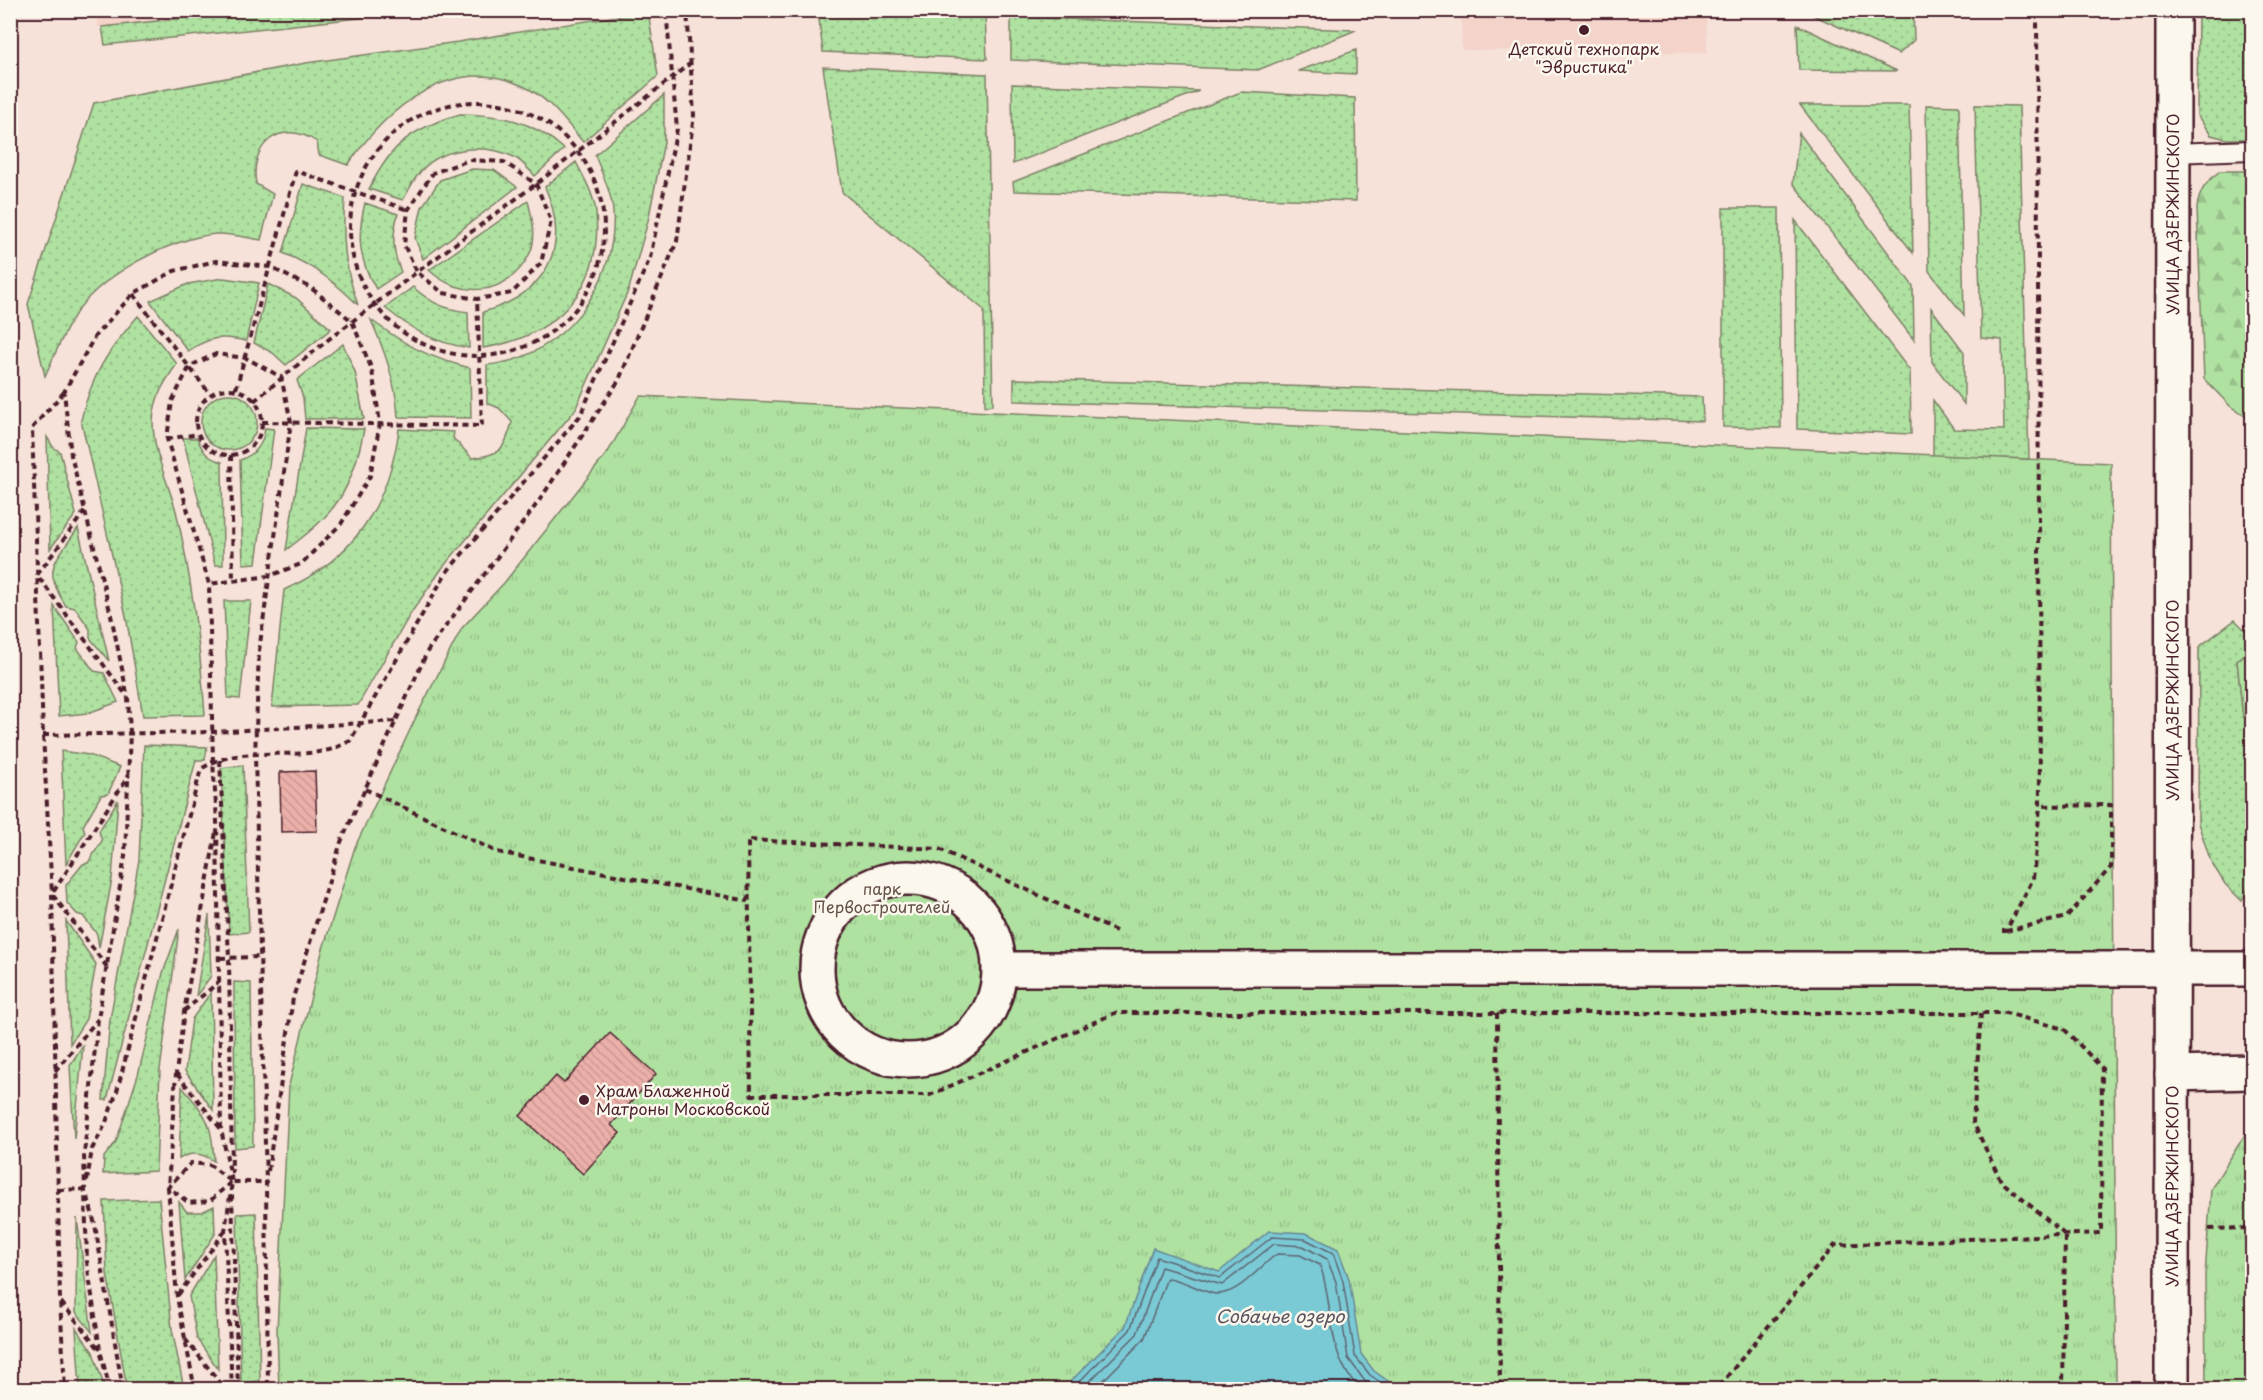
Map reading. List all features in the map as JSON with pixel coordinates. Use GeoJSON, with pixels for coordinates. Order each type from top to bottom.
{"type":"FeatureCollection","features":[{"type":"Feature","properties":{"kind":"street","name":"УЛИЦА ДЗЕРЖИНСКОГО"},"geometry":{"type":"LineString","coordinates":[[2172,1389],[2173,10]]}},
{"type":"Feature","properties":{"kind":"street"},"geometry":{"type":"LineString","coordinates":[[903,878],[921,878],[946,886],[968,900],[985,919],[996,944],[1000,969],[996,995],[985,1019],[968,1039],[945,1053],[921,1061],[894,1060],[869,1053],[847,1039],[826,1011],[819,995],[815,969],[819,944],[830,920],[847,900],[870,886],[903,878]]}},
{"type":"Feature","properties":{"kind":"street"},"geometry":{"type":"LineString","coordinates":[[1000,969],[2253,969]]}},
{"type":"Feature","properties":{"kind":"street"},"geometry":{"type":"LineString","coordinates":[[2172,1074],[2253,1072]]}},
{"type":"Feature","properties":{"kind":"lane"},"geometry":{"type":"LineString","coordinates":[[2173,153],[2253,150]]}},
{"type":"Feature","properties":{"kind":"path"},"geometry":{"type":"LineString","coordinates":[[123,1389],[95,1225],[86,1189],[92,1149],[105,1125],[117,1091],[201,769],[213,761],[255,755],[328,750],[350,741],[447,573],[580,416],[650,258],[677,129],[666,10]]}},
{"type":"Feature","properties":{"kind":"path"},"geometry":{"type":"LineString","coordinates":[[266,1183],[293,998],[341,842],[428,650],[539,501],[619,380],[677,241],[694,115],[687,10]]}},
{"type":"Feature","properties":{"kind":"path"},"geometry":{"type":"LineString","coordinates":[[1716,1389],[1835,1245],[2101,1233],[2102,1068],[2064,1029],[2006,1013],[2006,931],[2033,879],[2040,806],[2037,10]]}},
{"type":"Feature","properties":{"kind":"path"},"geometry":{"type":"LineString","coordinates":[[254,401],[352,321],[536,184],[692,62]]}},
{"type":"Feature","properties":{"kind":"path"},"geometry":{"type":"LineString","coordinates":[[461,102],[506,104],[546,121],[578,150],[598,186],[605,226],[600,266],[582,302],[554,332],[518,351],[478,357],[438,351],[402,333],[374,305],[354,265],[350,221],[356,193],[360,178],[384,142],[419,115],[461,102]]}},
{"type":"Feature","properties":{"kind":"path"},"geometry":{"type":"LineString","coordinates":[[469,160],[504,162],[536,184],[551,221],[541,263],[512,293],[477,298],[443,293],[417,272],[404,245],[408,210],[433,173],[469,160]]}},
{"type":"Feature","properties":{"kind":"path"},"geometry":{"type":"LineString","coordinates":[[236,389],[296,171],[408,210]]}},
{"type":"Feature","properties":{"kind":"path"},"geometry":{"type":"LineString","coordinates":[[65,1389],[60,1300],[52,894],[43,735],[32,428],[64,392],[95,336],[133,294],[174,271],[216,261],[270,267],[311,288],[352,321],[372,370],[380,423],[370,476],[341,524],[302,564],[269,576],[209,584]]}},
{"type":"Feature","properties":{"kind":"path"},"geometry":{"type":"LineString","coordinates":[[133,294],[210,394]]}},
{"type":"Feature","properties":{"kind":"path"},"geometry":{"type":"LineString","coordinates":[[262,422],[482,426],[477,298]]}},
{"type":"Feature","properties":{"kind":"path"},"geometry":{"type":"LineString","coordinates":[[232,1389],[225,1231],[232,1182],[221,1129],[218,821],[213,761],[209,584],[167,439],[172,401],[190,366],[216,354],[246,358],[281,377],[291,422],[258,651],[255,755],[266,1183],[268,1389]]}},
{"type":"Feature","properties":{"kind":"path"},"geometry":{"type":"LineString","coordinates":[[236,389],[258,406],[262,422],[258,438],[251,447],[231,455],[210,449],[198,434],[195,422],[197,411],[210,394],[220,390],[236,389]]}},
{"type":"Feature","properties":{"kind":"path"},"geometry":{"type":"LineString","coordinates":[[64,392],[71,455],[111,615],[128,698],[130,732],[125,856],[98,1018],[84,1154],[87,1262],[100,1350],[110,1389]]}},
{"type":"Feature","properties":{"kind":"path"},"geometry":{"type":"LineString","coordinates":[[167,439],[198,434]]}},
{"type":"Feature","properties":{"kind":"path"},"geometry":{"type":"LineString","coordinates":[[231,455],[233,581]]}},
{"type":"Feature","properties":{"kind":"path"},"geometry":{"type":"LineString","coordinates":[[37,575],[85,511]]}},
{"type":"Feature","properties":{"kind":"path"},"geometry":{"type":"LineString","coordinates":[[37,575],[128,698]]}},
{"type":"Feature","properties":{"kind":"path"},"geometry":{"type":"LineString","coordinates":[[43,735],[212,732],[396,721]]}},
{"type":"Feature","properties":{"kind":"path"},"geometry":{"type":"LineString","coordinates":[[220,760],[229,958],[238,1389]]}},
{"type":"Feature","properties":{"kind":"path"},"geometry":{"type":"LineString","coordinates":[[52,894],[129,773]]}},
{"type":"Feature","properties":{"kind":"path"},"geometry":{"type":"LineString","coordinates":[[365,789],[496,852],[748,901]]}},
{"type":"Feature","properties":{"kind":"path"},"geometry":{"type":"LineString","coordinates":[[2006,931],[2067,917],[2110,867],[2111,805],[2040,806]]}},
{"type":"Feature","properties":{"kind":"path"},"geometry":{"type":"LineString","coordinates":[[195,1389],[177,1297],[168,1187],[176,1074],[184,1012],[218,821]]}},
{"type":"Feature","properties":{"kind":"path"},"geometry":{"type":"LineString","coordinates":[[52,894],[107,967]]}},
{"type":"Feature","properties":{"kind":"path"},"geometry":{"type":"LineString","coordinates":[[219,958],[260,957]]}},
{"type":"Feature","properties":{"kind":"path"},"geometry":{"type":"LineString","coordinates":[[184,1012],[220,981]]}},
{"type":"Feature","properties":{"kind":"path"},"geometry":{"type":"LineString","coordinates":[[1497,1013],[1500,1389]]}},
{"type":"Feature","properties":{"kind":"path"},"geometry":{"type":"LineString","coordinates":[[1981,1013],[1973,1122],[2001,1182],[2065,1235]]}},
{"type":"Feature","properties":{"kind":"path"},"geometry":{"type":"LineString","coordinates":[[54,1071],[98,1018]]}},
{"type":"Feature","properties":{"kind":"path"},"geometry":{"type":"LineString","coordinates":[[176,1074],[221,1129]]}},
{"type":"Feature","properties":{"kind":"path"},"geometry":{"type":"LineString","coordinates":[[168,1187],[191,1163],[210,1166],[232,1182],[266,1183]]}},
{"type":"Feature","properties":{"kind":"path"},"geometry":{"type":"LineString","coordinates":[[168,1187],[189,1203],[210,1201],[232,1182]]}},
{"type":"Feature","properties":{"kind":"path"},"geometry":{"type":"LineString","coordinates":[[59,1190],[86,1189]]}},
{"type":"Feature","properties":{"kind":"path"},"geometry":{"type":"LineString","coordinates":[[2208,1229],[2253,1228]]}},
{"type":"Feature","properties":{"kind":"path"},"geometry":{"type":"LineString","coordinates":[[177,1297],[225,1231]]}},
{"type":"Feature","properties":{"kind":"path"},"geometry":{"type":"LineString","coordinates":[[2063,1389],[2065,1235]]}},
{"type":"Feature","properties":{"kind":"path"},"geometry":{"type":"LineString","coordinates":[[60,1300],[100,1350]]}},
{"type":"Feature","properties":{"kind":"path"},"geometry":{"type":"LineString","coordinates":[[184,1338],[225,1389]]}},
{"type":"Feature","properties":{"kind":"shaded area"},"geometry":{"type":"Polygon","coordinates":[[[97,10],[253,10],[253,11],[98,27],[97,10]]]}},
{"type":"Feature","properties":{"kind":"shaded area","name":"Детский технопарк \"Эвристика\""},"geometry":{"type":"Polygon","coordinates":[[[1461,11],[1706,11],[1707,53],[1462,50],[1461,11]]]}},
{"type":"Feature","properties":{"kind":"green space"},"geometry":{"type":"Polygon","coordinates":[[[260,10],[425,11],[105,45],[102,27],[260,10]]]}},
{"type":"Feature","properties":{"kind":"green space"},"geometry":{"type":"Polygon","coordinates":[[[648,11],[658,76],[583,142],[556,111],[532,91],[496,78],[471,77],[446,82],[423,92],[401,107],[381,124],[348,165],[319,155],[317,142],[304,135],[280,134],[270,139],[258,157],[255,170],[256,184],[273,194],[261,240],[221,234],[198,237],[157,252],[116,274],[84,303],[73,318],[45,376],[28,304],[94,103],[306,63],[458,42],[648,11]]]}},
{"type":"Feature","properties":{"kind":"green space"},"geometry":{"type":"Polygon","coordinates":[[[818,11],[985,15],[987,59],[823,52],[818,11]]]}},
{"type":"Feature","properties":{"kind":"green space"},"geometry":{"type":"Polygon","coordinates":[[[1804,11],[1913,11],[1914,40],[1899,54],[1804,11]]]}},
{"type":"Feature","properties":{"kind":"green space"},"geometry":{"type":"Polygon","coordinates":[[[2198,11],[2252,11],[2252,139],[2227,139],[2211,135],[2197,115],[2198,11]]]}},
{"type":"Feature","properties":{"kind":"green space"},"geometry":{"type":"Polygon","coordinates":[[[1011,17],[1356,30],[1258,70],[1011,60],[1011,17]]]}},
{"type":"Feature","properties":{"kind":"green space"},"geometry":{"type":"Polygon","coordinates":[[[1797,25],[1897,71],[1799,70],[1797,25]]]}},
{"type":"Feature","properties":{"kind":"green space"},"geometry":{"type":"Polygon","coordinates":[[[1356,50],[1356,74],[1298,71],[1356,50]]]}},
{"type":"Feature","properties":{"kind":"green space"},"geometry":{"type":"Polygon","coordinates":[[[823,67],[987,74],[993,405],[985,406],[984,310],[842,192],[823,67]]]}},
{"type":"Feature","properties":{"kind":"green space"},"geometry":{"type":"Polygon","coordinates":[[[1012,84],[1199,91],[1013,164],[1012,84]]]}},
{"type":"Feature","properties":{"kind":"green space"},"geometry":{"type":"Polygon","coordinates":[[[1241,92],[1355,98],[1356,201],[1014,191],[1013,182],[1241,92]]]}},
{"type":"Feature","properties":{"kind":"green space"},"geometry":{"type":"Polygon","coordinates":[[[664,95],[664,142],[648,221],[629,289],[575,410],[443,567],[411,613],[358,705],[272,707],[284,590],[309,577],[330,562],[349,545],[364,526],[377,505],[387,481],[399,429],[454,432],[453,438],[472,458],[495,453],[504,445],[512,422],[499,408],[487,403],[487,365],[514,360],[539,349],[561,333],[580,314],[595,291],[606,266],[612,239],[612,205],[595,155],[664,95]]]}},
{"type":"Feature","properties":{"kind":"green space"},"geometry":{"type":"Polygon","coordinates":[[[1800,105],[1909,105],[1913,253],[1800,105]]]}},
{"type":"Feature","properties":{"kind":"green space"},"geometry":{"type":"Polygon","coordinates":[[[1926,105],[1959,106],[1964,315],[1929,271],[1926,105]]]}},
{"type":"Feature","properties":{"kind":"green space"},"geometry":{"type":"Polygon","coordinates":[[[1975,105],[2019,106],[2029,459],[1933,456],[1933,400],[1954,429],[2004,430],[2002,340],[1981,338],[1975,105]]]}},
{"type":"Feature","properties":{"kind":"green space"},"geometry":{"type":"Polygon","coordinates":[[[460,114],[503,118],[528,125],[564,149],[535,176],[514,157],[489,150],[462,150],[437,158],[426,166],[417,176],[403,200],[369,189],[386,160],[405,140],[428,126],[460,114]]]}},
{"type":"Feature","properties":{"kind":"green space"},"geometry":{"type":"Polygon","coordinates":[[[1799,133],[1913,286],[1914,340],[1793,183],[1799,133]]]}},
{"type":"Feature","properties":{"kind":"green space"},"geometry":{"type":"Polygon","coordinates":[[[576,162],[591,193],[596,213],[596,240],[591,265],[582,287],[569,305],[552,321],[532,333],[509,342],[483,348],[483,312],[505,304],[523,293],[537,281],[548,266],[554,249],[556,230],[553,209],[545,187],[576,162]]]}},
{"type":"Feature","properties":{"kind":"green space"},"geometry":{"type":"Polygon","coordinates":[[[472,169],[494,170],[517,187],[423,259],[415,238],[422,207],[440,180],[472,169]]]}},
{"type":"Feature","properties":{"kind":"green space"},"geometry":{"type":"Polygon","coordinates":[[[2220,171],[2252,171],[2252,421],[2230,406],[2204,379],[2197,208],[2204,187],[2220,171]]]}},
{"type":"Feature","properties":{"kind":"green space"},"geometry":{"type":"Polygon","coordinates":[[[303,184],[345,198],[345,252],[358,305],[324,275],[283,253],[303,184]]]}},
{"type":"Feature","properties":{"kind":"green space"},"geometry":{"type":"Polygon","coordinates":[[[528,201],[533,228],[532,249],[520,269],[509,279],[497,286],[469,289],[442,280],[429,270],[528,201]]]}},
{"type":"Feature","properties":{"kind":"green space"},"geometry":{"type":"Polygon","coordinates":[[[365,203],[398,214],[394,243],[401,272],[376,289],[362,257],[360,236],[365,203]]]}},
{"type":"Feature","properties":{"kind":"green space"},"geometry":{"type":"Polygon","coordinates":[[[1723,208],[1779,208],[1781,428],[1723,427],[1723,208]]]}},
{"type":"Feature","properties":{"kind":"green space"},"geometry":{"type":"Polygon","coordinates":[[[1795,220],[1910,371],[1911,434],[1797,429],[1795,220]]]}},
{"type":"Feature","properties":{"kind":"green space"},"geometry":{"type":"Polygon","coordinates":[[[223,278],[259,283],[246,341],[216,338],[188,351],[150,301],[188,284],[223,278]]]}},
{"type":"Feature","properties":{"kind":"green space"},"geometry":{"type":"Polygon","coordinates":[[[268,284],[296,298],[331,329],[286,365],[273,353],[254,343],[268,284]]]}},
{"type":"Feature","properties":{"kind":"green space"},"geometry":{"type":"Polygon","coordinates":[[[413,287],[438,304],[468,312],[469,348],[434,339],[405,323],[385,308],[413,287]]]}},
{"type":"Feature","properties":{"kind":"green space"},"geometry":{"type":"Polygon","coordinates":[[[1931,308],[1964,352],[1964,404],[1932,362],[1931,308]]]}},
{"type":"Feature","properties":{"kind":"green space"},"geometry":{"type":"Polygon","coordinates":[[[138,316],[177,364],[158,398],[153,422],[158,456],[176,511],[187,561],[198,638],[205,715],[143,716],[126,616],[81,420],[90,389],[102,364],[138,316]]]}},
{"type":"Feature","properties":{"kind":"green space"},"geometry":{"type":"Polygon","coordinates":[[[371,320],[418,350],[441,360],[470,368],[471,418],[398,417],[389,367],[371,320]]]}},
{"type":"Feature","properties":{"kind":"green space"},"geometry":{"type":"Polygon","coordinates":[[[343,344],[355,372],[364,419],[305,419],[303,398],[297,380],[343,344]]]}},
{"type":"Feature","properties":{"kind":"green space"},"geometry":{"type":"Polygon","coordinates":[[[1014,379],[1702,397],[1703,421],[1014,401],[1014,379]]]}},
{"type":"Feature","properties":{"kind":"green space"},"geometry":{"type":"Polygon","coordinates":[[[229,394],[244,399],[252,407],[257,422],[252,437],[244,445],[229,450],[214,445],[206,437],[201,422],[206,407],[214,399],[229,394]]]}},
{"type":"Feature","properties":{"kind":"green space","name":"парк Первостроителей"},"geometry":{"type":"Polygon","coordinates":[[[640,396],[2111,463],[2116,1389],[279,1390],[277,1331],[289,1085],[322,952],[355,847],[417,715],[462,628],[504,583],[608,452],[640,396]]]}},
{"type":"Feature","properties":{"kind":"green space"},"geometry":{"type":"Polygon","coordinates":[[[265,428],[274,429],[256,563],[243,564],[240,460],[258,448],[265,428]]]}},
{"type":"Feature","properties":{"kind":"green space"},"geometry":{"type":"Polygon","coordinates":[[[306,428],[364,429],[354,469],[340,498],[318,524],[286,550],[306,428]]]}},
{"type":"Feature","properties":{"kind":"green space"},"geometry":{"type":"Polygon","coordinates":[[[47,437],[53,447],[60,452],[76,514],[50,549],[47,437]]]}},
{"type":"Feature","properties":{"kind":"green space"},"geometry":{"type":"Polygon","coordinates":[[[183,438],[197,438],[206,454],[222,462],[223,565],[215,565],[183,438]]]}},
{"type":"Feature","properties":{"kind":"green space"},"geometry":{"type":"Polygon","coordinates":[[[78,528],[109,661],[90,638],[90,629],[75,608],[66,606],[54,582],[54,566],[78,528]]]}},
{"type":"Feature","properties":{"kind":"green space"},"geometry":{"type":"Polygon","coordinates":[[[224,601],[251,601],[240,699],[228,698],[224,601]]]}},
{"type":"Feature","properties":{"kind":"green space"},"geometry":{"type":"Polygon","coordinates":[[[54,606],[79,642],[77,648],[94,671],[104,673],[118,702],[88,713],[59,716],[54,606]]]}},
{"type":"Feature","properties":{"kind":"green space"},"geometry":{"type":"Polygon","coordinates":[[[2235,620],[2252,637],[2252,648],[2237,661],[2243,716],[2252,722],[2252,881],[2242,901],[2225,884],[2211,862],[2198,823],[2199,647],[2235,620]]]}},
{"type":"Feature","properties":{"kind":"green space"},"geometry":{"type":"Polygon","coordinates":[[[2252,648],[2252,722],[2243,717],[2237,661],[2252,648]]]}},
{"type":"Feature","properties":{"kind":"green space"},"geometry":{"type":"Polygon","coordinates":[[[144,745],[207,747],[205,760],[196,760],[107,1100],[103,1100],[110,1019],[139,860],[144,745]]]}},
{"type":"Feature","properties":{"kind":"green space"},"geometry":{"type":"Polygon","coordinates":[[[61,751],[89,755],[120,767],[108,794],[101,795],[83,826],[85,832],[66,864],[61,751]]]}},
{"type":"Feature","properties":{"kind":"green space"},"geometry":{"type":"Polygon","coordinates":[[[243,765],[249,932],[229,934],[221,768],[243,765]]]}},
{"type":"Feature","properties":{"kind":"green space"},"geometry":{"type":"Polygon","coordinates":[[[118,800],[112,879],[99,948],[97,934],[83,916],[77,914],[67,903],[66,885],[83,864],[88,863],[102,841],[99,831],[118,800]]]}},
{"type":"Feature","properties":{"kind":"green space"},"geometry":{"type":"Polygon","coordinates":[[[209,915],[211,976],[196,996],[209,915]]]}},
{"type":"Feature","properties":{"kind":"green space"},"geometry":{"type":"Polygon","coordinates":[[[66,921],[96,964],[86,1019],[70,1044],[66,921]]]}},
{"type":"Feature","properties":{"kind":"green space"},"geometry":{"type":"Polygon","coordinates":[[[179,929],[160,1070],[156,1171],[103,1174],[104,1157],[116,1142],[138,1075],[163,973],[179,929]]]}},
{"type":"Feature","properties":{"kind":"green space"},"geometry":{"type":"Polygon","coordinates":[[[234,982],[251,983],[253,1146],[235,1148],[234,982]]]}},
{"type":"Feature","properties":{"kind":"green space"},"geometry":{"type":"Polygon","coordinates":[[[211,992],[213,1110],[185,1071],[192,1019],[211,992]]]}},
{"type":"Feature","properties":{"kind":"green space"},"geometry":{"type":"Polygon","coordinates":[[[83,1045],[74,1139],[70,1065],[83,1045]]]}},
{"type":"Feature","properties":{"kind":"green space"},"geometry":{"type":"Polygon","coordinates":[[[182,1087],[207,1120],[212,1137],[214,1161],[196,1154],[179,1159],[182,1087]]]}},
{"type":"Feature","properties":{"kind":"green space"},"geometry":{"type":"Polygon","coordinates":[[[2252,1130],[2252,1389],[2206,1389],[2205,1276],[2211,1189],[2244,1136],[2252,1130]]]}},
{"type":"Feature","properties":{"kind":"green space"},"geometry":{"type":"Polygon","coordinates":[[[159,1199],[172,1329],[184,1389],[127,1389],[107,1273],[104,1201],[159,1199]]]}},
{"type":"Feature","properties":{"kind":"green space"},"geometry":{"type":"Polygon","coordinates":[[[179,1202],[187,1212],[202,1212],[214,1206],[215,1234],[185,1280],[179,1202]]]}},
{"type":"Feature","properties":{"kind":"green space"},"geometry":{"type":"Polygon","coordinates":[[[256,1213],[260,1381],[241,1383],[237,1214],[256,1213]]]}},
{"type":"Feature","properties":{"kind":"green space"},"geometry":{"type":"Polygon","coordinates":[[[77,1218],[92,1332],[76,1312],[77,1218]]]}},
{"type":"Feature","properties":{"kind":"green space"},"geometry":{"type":"Polygon","coordinates":[[[214,1255],[218,1369],[197,1339],[189,1296],[214,1255]]]}},
{"type":"Feature","properties":{"kind":"green space"},"geometry":{"type":"Polygon","coordinates":[[[76,1328],[93,1352],[105,1389],[80,1389],[76,1328]]]}},
{"type":"Feature","properties":{"kind":"water","name":"Собачье озеро"},"geometry":{"type":"Polygon","coordinates":[[[1269,1231],[1306,1233],[1338,1249],[1349,1279],[1361,1354],[1374,1371],[1399,1389],[1072,1389],[1070,1382],[1125,1327],[1153,1248],[1219,1272],[1269,1231]]]}},
{"type":"Feature","properties":{"kind":"building"},"geometry":{"type":"Polygon","coordinates":[[[315,771],[317,831],[281,832],[280,772],[315,771]]]}},
{"type":"Feature","properties":{"kind":"building","name":"Храм Блаженной Матроны Московской"},"geometry":{"type":"Polygon","coordinates":[[[610,1033],[656,1074],[611,1125],[620,1133],[583,1174],[520,1116],[556,1076],[564,1083],[610,1033]]]}},
{"type":"Feature","properties":{"kind":"place","name":"Детский технопарк \"Эвристика\""},"geometry":{"type":"Point","coordinates":[1584,30]}},
{"type":"Feature","properties":{"kind":"place","name":"Храм Блаженной Матроны Московской"},"geometry":{"type":"Point","coordinates":[584,1100]}}]}
